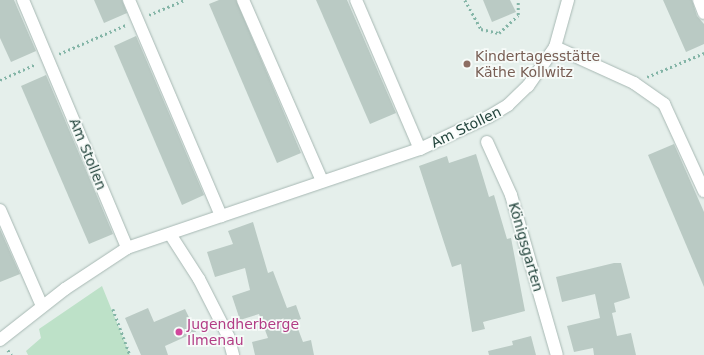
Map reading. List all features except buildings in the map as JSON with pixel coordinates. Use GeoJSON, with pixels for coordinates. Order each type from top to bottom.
{"type":"FeatureCollection","features":[{"type":"Feature","properties":{"kind":"street","name":"Am Stollen"},"geometry":{"type":"LineString","coordinates":[[23,0],[49,58],[127,248]]}},
{"type":"Feature","properties":{"kind":"street"},"geometry":{"type":"LineString","coordinates":[[129,0],[221,216]]}},
{"type":"Feature","properties":{"kind":"street"},"geometry":{"type":"LineString","coordinates":[[243,0],[322,181]]}},
{"type":"Feature","properties":{"kind":"street","name":"Am Stollen"},"geometry":{"type":"LineString","coordinates":[[356,0],[420,149]]}},
{"type":"Feature","properties":{"kind":"street","name":"Am Stollen"},"geometry":{"type":"LineString","coordinates":[[0,340],[42,306],[127,248],[420,149],[508,106],[528,86],[555,47],[568,0]]}},
{"type":"Feature","properties":{"kind":"street"},"geometry":{"type":"LineString","coordinates":[[699,0],[704,13]]}},
{"type":"Feature","properties":{"kind":"street"},"geometry":{"type":"LineString","coordinates":[[555,47],[634,83],[664,104],[704,191]]}},
{"type":"Feature","properties":{"kind":"street","name":"Königsgarten"},"geometry":{"type":"LineString","coordinates":[[487,142],[511,195],[557,355]]}},
{"type":"Feature","properties":{"kind":"street"},"geometry":{"type":"LineString","coordinates":[[0,210],[42,306]]}},
{"type":"Feature","properties":{"kind":"street"},"geometry":{"type":"LineString","coordinates":[[170,234],[200,279],[228,336],[233,355]]}},
{"type":"Feature","properties":{"kind":"path"},"geometry":{"type":"LineString","coordinates":[[0,80],[184,0]]}},
{"type":"Feature","properties":{"kind":"path"},"geometry":{"type":"LineString","coordinates":[[465,0],[481,29],[499,34],[518,15],[518,0]]}},
{"type":"Feature","properties":{"kind":"path"},"geometry":{"type":"LineString","coordinates":[[634,83],[704,53]]}},
{"type":"Feature","properties":{"kind":"path"},"geometry":{"type":"LineString","coordinates":[[112,309],[130,355]]}},
{"type":"Feature","properties":{"kind":"green space"},"geometry":{"type":"Polygon","coordinates":[[[102,286],[130,355],[28,355],[26,351],[41,338],[39,329],[102,286]]]}},
{"type":"Feature","properties":{"kind":"place","name":"Kindertagesstätte Käthe Kollwitz"},"geometry":{"type":"Point","coordinates":[467,64]}},
{"type":"Feature","properties":{"kind":"place","name":"Jugendherberge Ilmenau"},"geometry":{"type":"Point","coordinates":[179,332]}}]}
